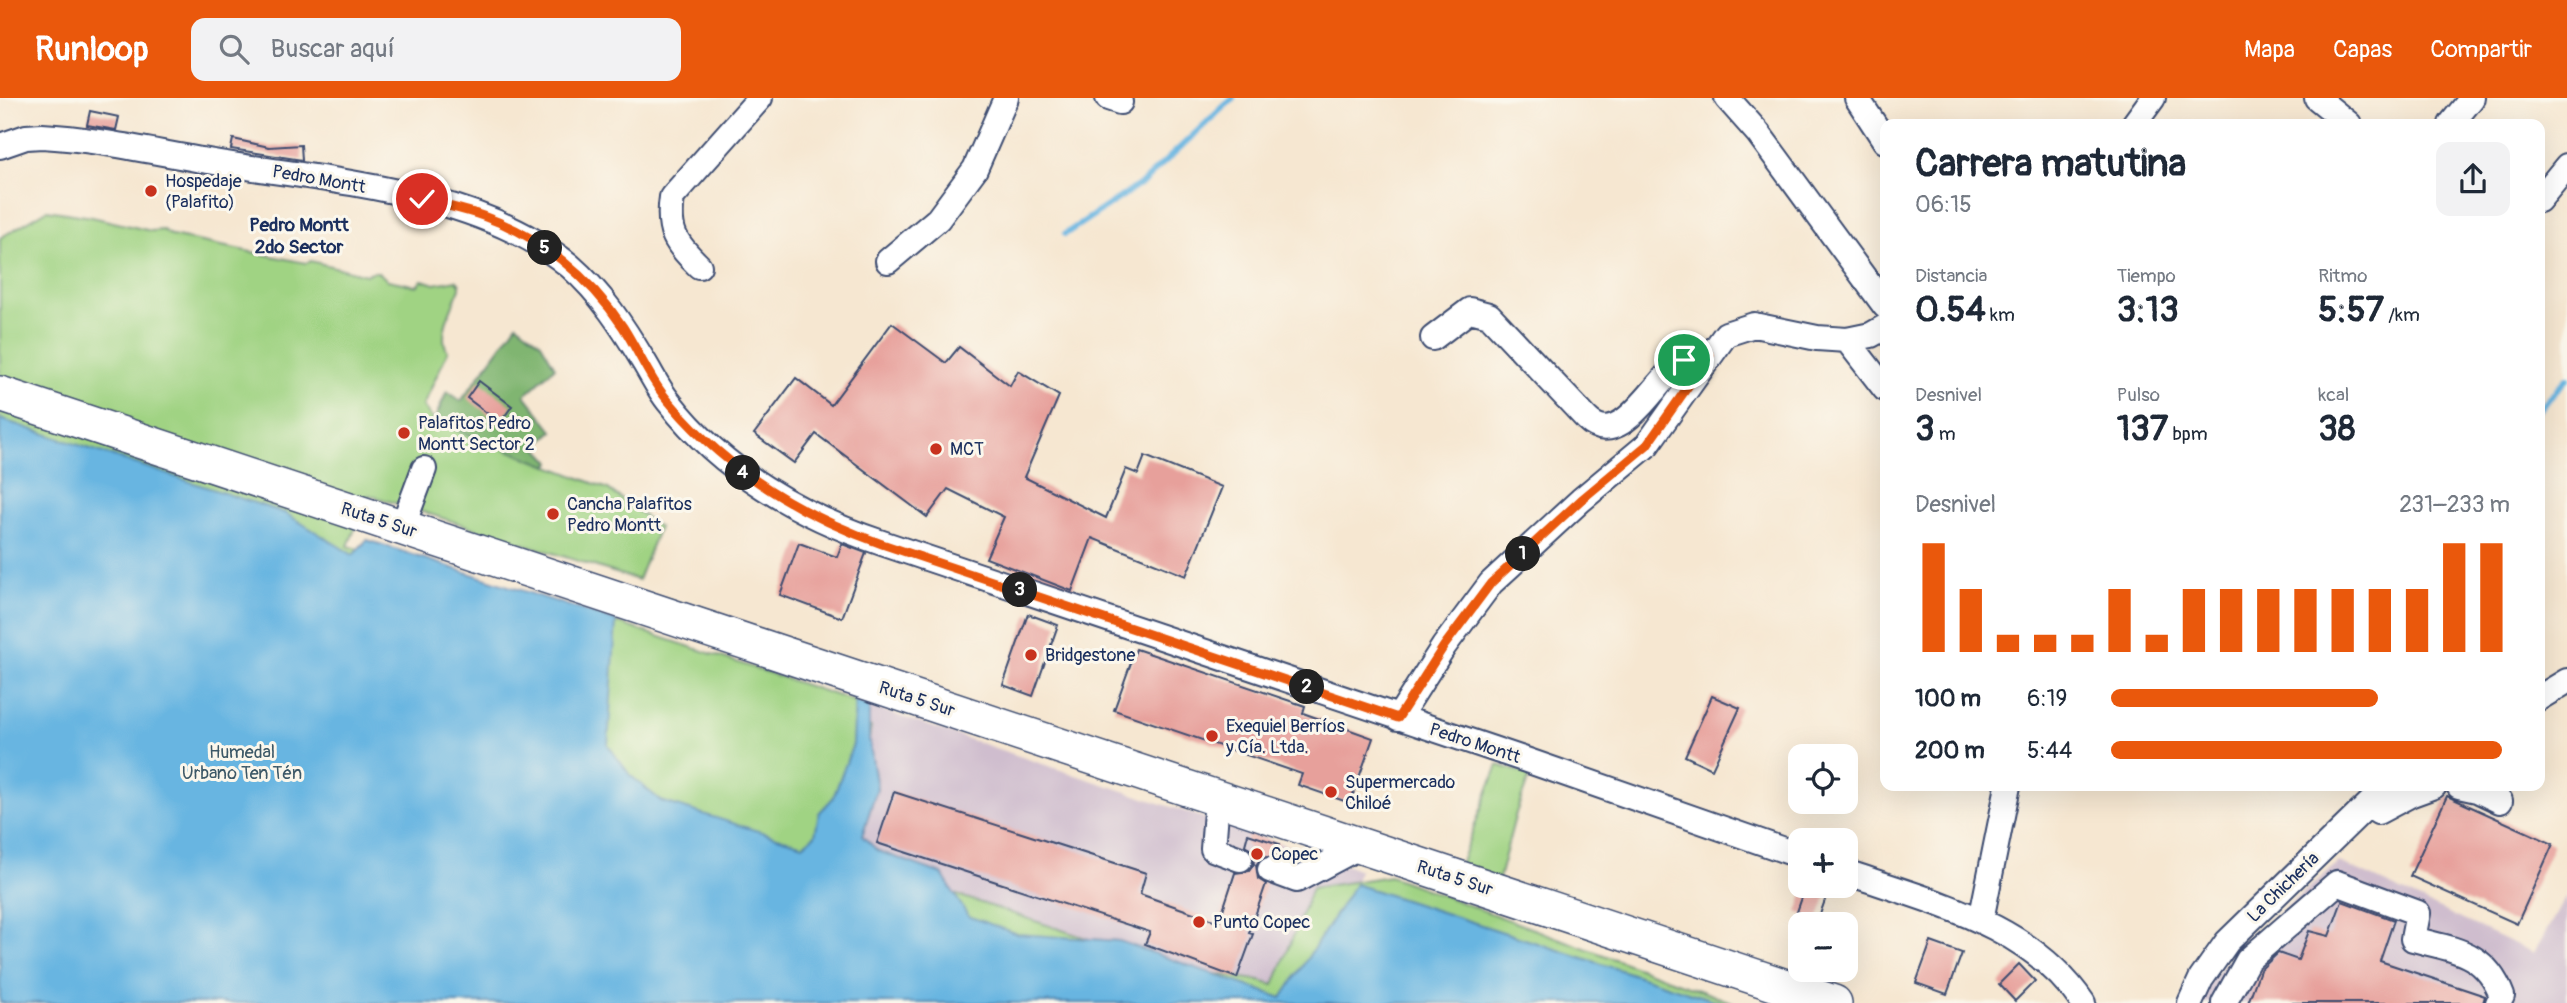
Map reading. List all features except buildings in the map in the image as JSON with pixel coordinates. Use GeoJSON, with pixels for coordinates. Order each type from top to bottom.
{"type":"FeatureCollection","features":[{"type":"Feature","properties":{"kind":"highway","name":"Ruta 5 Sur"},"geometry":{"type":"LineString","coordinates":[[0,394],[1834,1003]]}},
{"type":"Feature","properties":{"kind":"street"},"geometry":{"type":"LineString","coordinates":[[699,266],[680,247],[672,230],[669,216],[672,197],[760,98]]}},
{"type":"Feature","properties":{"kind":"street"},"geometry":{"type":"LineString","coordinates":[[888,261],[938,219],[975,169],[1006,98]]}},
{"type":"Feature","properties":{"kind":"street"},"geometry":{"type":"LineString","coordinates":[[1727,98],[1758,133],[1880,299]]}},
{"type":"Feature","properties":{"kind":"street"},"geometry":{"type":"LineString","coordinates":[[1857,98],[1880,133]]}},
{"type":"Feature","properties":{"kind":"street"},"geometry":{"type":"LineString","coordinates":[[2138,119],[2153,98]]}},
{"type":"Feature","properties":{"kind":"street"},"geometry":{"type":"LineString","coordinates":[[2455,119],[2472,98]]}},
{"type":"Feature","properties":{"kind":"street","name":"Pedro Montt"},"geometry":{"type":"LineString","coordinates":[[0,146],[26,137],[41,136],[132,148],[381,190],[483,216],[540,244],[590,285],[622,326],[668,401],[689,424],[734,466],[818,519],[860,536],[1526,760],[1788,851]]}},
{"type":"Feature","properties":{"kind":"street"},"geometry":{"type":"LineString","coordinates":[[2545,193],[2567,166]]}},
{"type":"Feature","properties":{"kind":"street"},"geometry":{"type":"LineString","coordinates":[[1433,338],[1470,310],[1489,315],[1587,419],[1604,429],[1611,429],[1623,423],[1668,373],[1684,360],[1697,355],[1710,355]]}},
{"type":"Feature","properties":{"kind":"street"},"geometry":{"type":"LineString","coordinates":[[1398,718],[1444,646],[1491,583],[1581,500],[1647,445],[1726,334],[1754,325],[1817,338],[1847,340],[1871,335],[1880,330]]}},
{"type":"Feature","properties":{"kind":"street"},"geometry":{"type":"LineString","coordinates":[[1847,340],[1880,383]]}},
{"type":"Feature","properties":{"kind":"street"},"geometry":{"type":"LineString","coordinates":[[402,528],[424,469]]}},
{"type":"Feature","properties":{"kind":"street"},"geometry":{"type":"LineString","coordinates":[[2545,694],[2567,681]]}},
{"type":"Feature","properties":{"kind":"street"},"geometry":{"type":"LineString","coordinates":[[1981,920],[2007,791]]}},
{"type":"Feature","properties":{"kind":"street","name":"La Chichería"},"geometry":{"type":"LineString","coordinates":[[2190,1003],[2213,960],[2227,942],[2373,800],[2386,791]]}},
{"type":"Feature","properties":{"kind":"street"},"geometry":{"type":"LineString","coordinates":[[2348,824],[2423,791]]}},
{"type":"Feature","properties":{"kind":"street"},"geometry":{"type":"LineString","coordinates":[[2479,791],[2500,801]]}},
{"type":"Feature","properties":{"kind":"street"},"geometry":{"type":"LineString","coordinates":[[1217,799],[1213,849],[1240,859]]}},
{"type":"Feature","properties":{"kind":"street"},"geometry":{"type":"LineString","coordinates":[[1270,870],[1297,880],[1360,846]]}},
{"type":"Feature","properties":{"kind":"street"},"geometry":{"type":"LineString","coordinates":[[1858,876],[1981,920],[2025,945],[2044,960],[2083,1003]]}},
{"type":"Feature","properties":{"kind":"street"},"geometry":{"type":"LineString","coordinates":[[2224,1003],[2248,960],[2337,883],[2418,913],[2413,939],[2468,954],[2495,977],[2502,996],[2498,1003]]}},
{"type":"Feature","properties":{"kind":"shaded area"},"geometry":{"type":"Polygon","coordinates":[[[869,706],[1360,870],[1355,884],[1283,998],[1017,934],[968,916],[942,874],[878,851],[862,836],[877,788],[869,740],[869,706]]]}},
{"type":"Feature","properties":{"kind":"shaded area"},"geometry":{"type":"Polygon","coordinates":[[[2339,862],[2534,953],[2567,894],[2567,1003],[2200,1003],[2206,984],[2249,939],[2339,862]]]}},
{"type":"Feature","properties":{"kind":"green space","name":"Humedal Urbano Ten Tén"},"geometry":{"type":"Polygon","coordinates":[[[47,210],[151,231],[163,230],[172,236],[306,263],[311,261],[366,275],[377,272],[388,280],[417,286],[422,280],[435,284],[456,280],[460,288],[445,328],[445,345],[448,351],[423,406],[434,421],[608,489],[659,527],[638,580],[369,495],[348,546],[358,549],[367,540],[869,706],[869,740],[877,788],[862,836],[878,851],[942,874],[954,894],[1089,939],[1119,941],[1209,973],[1274,985],[1312,888],[1390,876],[1734,1003],[0,1003],[0,238],[47,210]]]}},
{"type":"Feature","properties":{"kind":"green space"},"geometry":{"type":"Polygon","coordinates":[[[517,324],[541,343],[555,367],[525,395],[553,431],[536,446],[551,462],[548,466],[434,421],[447,391],[461,401],[517,324]]]}},
{"type":"Feature","properties":{"kind":"green space"},"geometry":{"type":"Polygon","coordinates":[[[1498,765],[1530,775],[1516,813],[1497,886],[1457,872],[1498,765]]]}},
{"type":"Feature","properties":{"kind":"water","name":"Humedal Urbano Ten Tén"},"geometry":{"type":"Polygon","coordinates":[[[0,419],[285,513],[353,555],[367,540],[616,621],[608,745],[630,775],[661,801],[803,845],[815,835],[819,813],[833,798],[853,744],[855,701],[869,706],[869,740],[877,788],[862,836],[878,851],[942,874],[968,916],[1017,934],[1119,941],[1282,998],[1355,884],[1722,1003],[0,1003],[0,419]]]}},
{"type":"Feature","properties":{"kind":"waterway"},"geometry":{"type":"LineString","coordinates":[[1065,234],[1142,183],[1233,98]]}},
{"type":"Feature","properties":{"kind":"waterway"},"geometry":{"type":"LineString","coordinates":[[2545,403],[2567,378]]}},
{"type":"Feature","properties":{"kind":"place","name":"Hospedaje (Palafito)"},"geometry":{"type":"Point","coordinates":[151,191]}},
{"type":"Feature","properties":{"kind":"place","name":"Palafitos Pedro Montt Sector 2"},"geometry":{"type":"Point","coordinates":[404,433]}},
{"type":"Feature","properties":{"kind":"place","name":"MCT"},"geometry":{"type":"Point","coordinates":[936,449]}},
{"type":"Feature","properties":{"kind":"place","name":"Cancha Palafitos Pedro Montt"},"geometry":{"type":"Point","coordinates":[553,514]}},
{"type":"Feature","properties":{"kind":"place","name":"Bridgestone"},"geometry":{"type":"Point","coordinates":[1031,655]}},
{"type":"Feature","properties":{"kind":"place","name":"Exequiel Berríos y Cía. Ltda."},"geometry":{"type":"Point","coordinates":[1212,736]}},
{"type":"Feature","properties":{"kind":"place","name":"Supermercado Chiloé"},"geometry":{"type":"Point","coordinates":[1331,792]}},
{"type":"Feature","properties":{"kind":"place","name":"Copec"},"geometry":{"type":"Point","coordinates":[1257,854]}},
{"type":"Feature","properties":{"kind":"place","name":"Punto Copec"},"geometry":{"type":"Point","coordinates":[1199,922]}},
{"type":"Feature","properties":{"kind":"district","name":"Pedro Montt 2do Sector"},"geometry":{"type":"Point","coordinates":[299,235]}},
{"type":"Feature","properties":{"kind":"route"},"geometry":{"type":"LineString","coordinates":[[422,199],[483,216],[506,226],[550,251],[570,267],[607,305],[668,401],[689,424],[734,466],[818,519],[882,544],[1398,718],[1444,646],[1491,583],[1581,500],[1647,445],[1710,355],[1697,355],[1684,360]]}}]}
